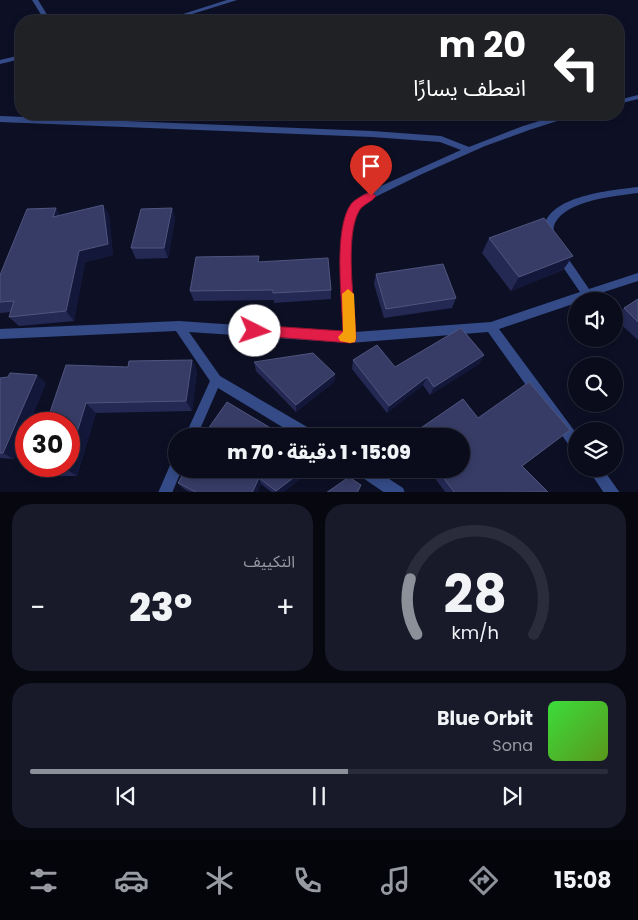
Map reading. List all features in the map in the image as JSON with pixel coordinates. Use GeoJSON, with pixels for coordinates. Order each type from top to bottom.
{"type":"FeatureCollection","features":[{"type":"Feature","properties":{"kind":"street"},"geometry":{"type":"LineString","coordinates":[[35,0],[44,15]]}},
{"type":"Feature","properties":{"kind":"street"},"geometry":{"type":"LineString","coordinates":[[184,15],[234,0]]}},
{"type":"Feature","properties":{"kind":"street"},"geometry":{"type":"LineString","coordinates":[[0,62],[15,58]]}},
{"type":"Feature","properties":{"kind":"street"},"geometry":{"type":"LineString","coordinates":[[624,100],[638,97]]}},
{"type":"Feature","properties":{"kind":"street"},"geometry":{"type":"LineString","coordinates":[[0,119],[15,120]]}},
{"type":"Feature","properties":{"kind":"street"},"geometry":{"type":"LineString","coordinates":[[25,120],[372,134],[441,139],[466,149]]}},
{"type":"Feature","properties":{"kind":"street"},"geometry":{"type":"LineString","coordinates":[[350,338],[346,251],[349,221],[356,206],[371,196],[466,149],[552,120]]}},
{"type":"Feature","properties":{"kind":"street"},"geometry":{"type":"LineString","coordinates":[[586,292],[550,240],[549,222],[554,216],[597,195],[638,190]]}},
{"type":"Feature","properties":{"kind":"street"},"geometry":{"type":"LineString","coordinates":[[593,292],[638,277]]}},
{"type":"Feature","properties":{"kind":"street"},"geometry":{"type":"LineString","coordinates":[[0,334],[179,326],[350,338],[491,327],[568,301]]}},
{"type":"Feature","properties":{"kind":"street"},"geometry":{"type":"LineString","coordinates":[[179,326],[216,380],[296,428]]}},
{"type":"Feature","properties":{"kind":"street"},"geometry":{"type":"LineString","coordinates":[[491,327],[568,432]]}},
{"type":"Feature","properties":{"kind":"street"},"geometry":{"type":"LineString","coordinates":[[195,428],[216,380]]}},
{"type":"Feature","properties":{"kind":"street"},"geometry":{"type":"LineString","coordinates":[[601,477],[612,492]]}},
{"type":"Feature","properties":{"kind":"street"},"geometry":{"type":"LineString","coordinates":[[165,492],[171,478]]}},
{"type":"Feature","properties":{"kind":"street"},"geometry":{"type":"LineString","coordinates":[[376,478],[398,492]]}},
{"type":"Feature","properties":{"kind":"building"},"geometry":{"type":"Polygon","coordinates":[[[103,205],[108,244],[79,251],[66,311],[9,317],[14,301],[0,302],[0,275],[27,209],[56,208],[53,217],[103,205]]]}},
{"type":"Feature","properties":{"kind":"building"},"geometry":{"type":"Polygon","coordinates":[[[172,208],[164,248],[131,248],[141,209],[172,208]]]}},
{"type":"Feature","properties":{"kind":"building"},"geometry":{"type":"Polygon","coordinates":[[[544,218],[573,256],[519,277],[489,238],[544,218]]]}},
{"type":"Feature","properties":{"kind":"building"},"geometry":{"type":"Polygon","coordinates":[[[259,256],[258,262],[328,258],[331,290],[273,293],[273,290],[190,291],[196,257],[259,256]]]}},
{"type":"Feature","properties":{"kind":"building"},"geometry":{"type":"Polygon","coordinates":[[[443,264],[456,298],[386,309],[376,274],[443,264]]]}},
{"type":"Feature","properties":{"kind":"building"},"geometry":{"type":"Polygon","coordinates":[[[638,299],[638,322],[624,308],[638,299]]]}},
{"type":"Feature","properties":{"kind":"building"},"geometry":{"type":"Polygon","coordinates":[[[461,328],[484,355],[434,387],[427,377],[389,406],[353,360],[377,345],[395,367],[461,328]]]}},
{"type":"Feature","properties":{"kind":"building"},"geometry":{"type":"Polygon","coordinates":[[[313,353],[335,374],[296,405],[254,362],[313,353]]]}},
{"type":"Feature","properties":{"kind":"building"},"geometry":{"type":"Polygon","coordinates":[[[192,360],[186,401],[86,403],[80,423],[80,412],[50,412],[66,365],[128,367],[129,361],[192,360]]]}},
{"type":"Feature","properties":{"kind":"building"},"geometry":{"type":"Polygon","coordinates":[[[10,373],[37,375],[21,412],[15,412],[15,425],[3,453],[0,453],[0,378],[8,377],[10,373]]]}},
{"type":"Feature","properties":{"kind":"building"},"geometry":{"type":"Polygon","coordinates":[[[529,382],[568,428],[568,432],[522,466],[548,492],[454,492],[444,478],[470,478],[470,428],[421,428],[463,399],[478,418],[529,382]]]}},
{"type":"Feature","properties":{"kind":"building"},"geometry":{"type":"Polygon","coordinates":[[[227,402],[271,428],[209,428],[227,402]]]}},
{"type":"Feature","properties":{"kind":"building"},"geometry":{"type":"Polygon","coordinates":[[[181,478],[259,478],[252,492],[196,492],[178,483],[181,478]]]}},
{"type":"Feature","properties":{"kind":"building"},"geometry":{"type":"Polygon","coordinates":[[[259,478],[293,478],[276,491],[259,478]]]}},
{"type":"Feature","properties":{"kind":"building"},"geometry":{"type":"Polygon","coordinates":[[[348,478],[350,478],[361,485],[358,492],[327,492],[348,478]]]}},
{"type":"Feature","properties":{"kind":"slow traffic"},"geometry":{"type":"LineString","coordinates":[[344,337],[350,338],[348,294]]}},
{"type":"Feature","properties":{"kind":"route"},"geometry":{"type":"LineString","coordinates":[[255,331],[350,338],[346,257],[349,221],[356,206],[371,196]]}}]}
